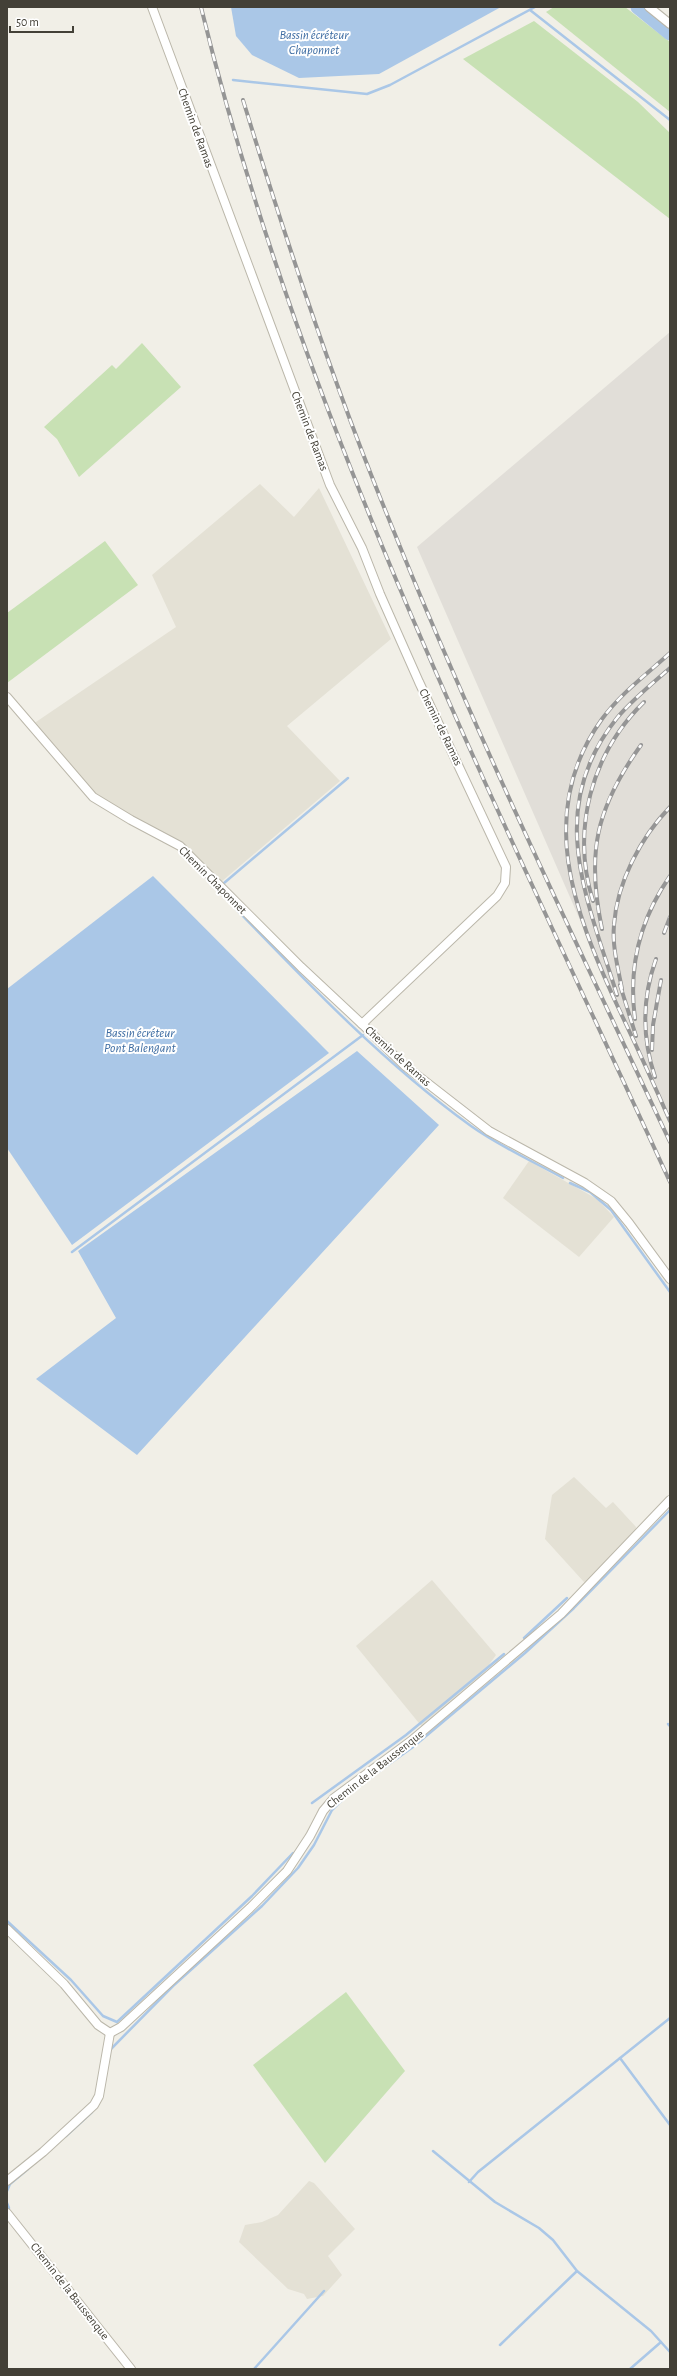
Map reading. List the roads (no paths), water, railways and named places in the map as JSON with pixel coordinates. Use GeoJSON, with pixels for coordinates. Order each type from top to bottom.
{"type":"FeatureCollection","features":[{"type":"Feature","properties":{"kind":"street","name":"Chemin de Ramas"},"geometry":{"type":"LineString","coordinates":[[152,7],[330,485],[362,548],[380,594],[413,668],[506,867],[505,883],[497,896],[362,1024],[404,1064],[489,1131],[585,1183],[610,1201],[629,1222],[670,1279]]}},
{"type":"Feature","properties":{"kind":"street"},"geometry":{"type":"LineString","coordinates":[[649,7],[670,24]]}},
{"type":"Feature","properties":{"kind":"street","name":"Chemin Chaponnet"},"geometry":{"type":"LineString","coordinates":[[7,697],[93,797],[131,820],[180,846],[301,967],[362,1024]]}},
{"type":"Feature","properties":{"kind":"street","name":"Chemin de la Baussenque"},"geometry":{"type":"LineString","coordinates":[[110,2033],[121,2027],[250,1908],[287,1871],[310,1836],[323,1811],[334,1798],[417,1737],[561,1614],[670,1500]]}},
{"type":"Feature","properties":{"kind":"street"},"geometry":{"type":"LineString","coordinates":[[7,1929],[64,1984],[98,2025],[110,2033],[99,2096],[94,2105],[43,2152],[7,2181]]}},
{"type":"Feature","properties":{"kind":"street","name":"Chemin de la Baussenque"},"geometry":{"type":"LineString","coordinates":[[7,2214],[131,2369]]}},
{"type":"Feature","properties":{"kind":"water","name":"Bassin écréteur Chaponnet"},"geometry":{"type":"Polygon","coordinates":[[[231,7],[501,7],[379,74],[299,78],[252,55],[236,36],[231,7]]]}},
{"type":"Feature","properties":{"kind":"water","name":"Bassin écréteur Pont Balengant"},"geometry":{"type":"Polygon","coordinates":[[[153,876],[329,1053],[72,1245],[7,1148],[7,989],[153,876]]]}},
{"type":"Feature","properties":{"kind":"water"},"geometry":{"type":"Polygon","coordinates":[[[357,1051],[439,1125],[137,1455],[36,1379],[116,1318],[78,1251],[357,1051]]]}},
{"type":"Feature","properties":{"kind":"waterway"},"geometry":{"type":"LineString","coordinates":[[233,80],[367,94],[390,85],[535,7]]}},
{"type":"Feature","properties":{"kind":"waterway"},"geometry":{"type":"LineString","coordinates":[[638,7],[670,33]]}},
{"type":"Feature","properties":{"kind":"waterway"},"geometry":{"type":"LineString","coordinates":[[530,10],[670,120]]}},
{"type":"Feature","properties":{"kind":"waterway"},"geometry":{"type":"LineString","coordinates":[[348,778],[217,889],[308,983],[370,1043],[436,1100],[471,1126],[504,1147],[563,1178]]}},
{"type":"Feature","properties":{"kind":"waterway"},"geometry":{"type":"LineString","coordinates":[[72,1252],[363,1035]]}},
{"type":"Feature","properties":{"kind":"waterway"},"geometry":{"type":"LineString","coordinates":[[570,1183],[590,1192],[611,1210],[670,1292]]}},
{"type":"Feature","properties":{"kind":"waterway"},"geometry":{"type":"LineString","coordinates":[[111,2049],[173,1986],[262,1906],[298,1868],[314,1845],[332,1810],[351,1791],[413,1747],[525,1653],[574,1608],[670,1510]]}},
{"type":"Feature","properties":{"kind":"waterway"},"geometry":{"type":"LineString","coordinates":[[524,1638],[567,1598]]}},
{"type":"Feature","properties":{"kind":"waterway"},"geometry":{"type":"LineString","coordinates":[[312,1803],[406,1735],[504,1654]]}},
{"type":"Feature","properties":{"kind":"waterway"},"geometry":{"type":"LineString","coordinates":[[7,1921],[71,1980],[103,2016],[117,2022],[252,1896],[293,1853]]}},
{"type":"Feature","properties":{"kind":"waterway"},"geometry":{"type":"LineString","coordinates":[[469,2182],[478,2172],[670,2018]]}},
{"type":"Feature","properties":{"kind":"waterway"},"geometry":{"type":"LineString","coordinates":[[620,2058],[670,2125]]}},
{"type":"Feature","properties":{"kind":"waterway"},"geometry":{"type":"LineString","coordinates":[[66,2136],[92,2112]]}},
{"type":"Feature","properties":{"kind":"waterway"},"geometry":{"type":"LineString","coordinates":[[433,2151],[495,2202],[539,2228],[553,2240],[577,2271],[651,2331],[670,2352]]}},
{"type":"Feature","properties":{"kind":"waterway"},"geometry":{"type":"LineString","coordinates":[[7,2191],[10,2184],[28,2169]]}},
{"type":"Feature","properties":{"kind":"waterway"},"geometry":{"type":"LineString","coordinates":[[7,2203],[9,2208]]}},
{"type":"Feature","properties":{"kind":"waterway"},"geometry":{"type":"LineString","coordinates":[[500,2345],[577,2271]]}},
{"type":"Feature","properties":{"kind":"waterway"},"geometry":{"type":"LineString","coordinates":[[254,2369],[324,2291]]}},
{"type":"Feature","properties":{"kind":"waterway"},"geometry":{"type":"LineString","coordinates":[[630,2369],[661,2342]]}},
{"type":"Feature","properties":{"kind":"railway"},"geometry":{"type":"LineString","coordinates":[[201,7],[243,160],[292,311],[347,459],[407,605],[471,751],[670,1182]]}},
{"type":"Feature","properties":{"kind":"railway"},"geometry":{"type":"LineString","coordinates":[[243,100],[311,310],[367,466],[454,675],[489,754],[524,832],[670,1142]]}},
{"type":"Feature","properties":{"kind":"railway"},"geometry":{"type":"LineString","coordinates":[[670,653],[626,692],[602,719],[582,754],[570,790],[566,826],[568,862],[576,898],[587,934],[601,970],[670,1121]]}},
{"type":"Feature","properties":{"kind":"railway"},"geometry":{"type":"LineString","coordinates":[[617,995],[594,924],[578,854],[577,820],[582,786],[595,752],[617,718],[636,698],[670,668]]}},
{"type":"Feature","properties":{"kind":"railway"},"geometry":{"type":"LineString","coordinates":[[593,901],[587,874],[584,847],[585,821],[590,794],[599,769],[611,745],[626,723],[644,702]]}},
{"type":"Feature","properties":{"kind":"railway"},"geometry":{"type":"LineString","coordinates":[[602,929],[597,902],[595,877],[595,854],[599,832],[605,811],[614,790],[641,745]]}},
{"type":"Feature","properties":{"kind":"railway"},"geometry":{"type":"LineString","coordinates":[[622,989],[614,941],[614,925],[620,893],[625,877],[640,846],[649,832],[670,807]]}},
{"type":"Feature","properties":{"kind":"railway"},"geometry":{"type":"LineString","coordinates":[[635,1019],[633,980],[639,944],[651,909],[670,876]]}},
{"type":"Feature","properties":{"kind":"railway"},"geometry":{"type":"LineString","coordinates":[[664,933],[670,917]]}},
{"type":"Feature","properties":{"kind":"railway"},"geometry":{"type":"LineString","coordinates":[[655,1077],[648,1048],[645,1018],[648,988],[656,959]]}},
{"type":"Feature","properties":{"kind":"railway"},"geometry":{"type":"LineString","coordinates":[[652,1050],[653,1025],[661,980]]}},
{"type":"Feature","properties":{"kind":"railway"},"geometry":{"type":"LineString","coordinates":[[620,985],[636,1036]]}}]}
